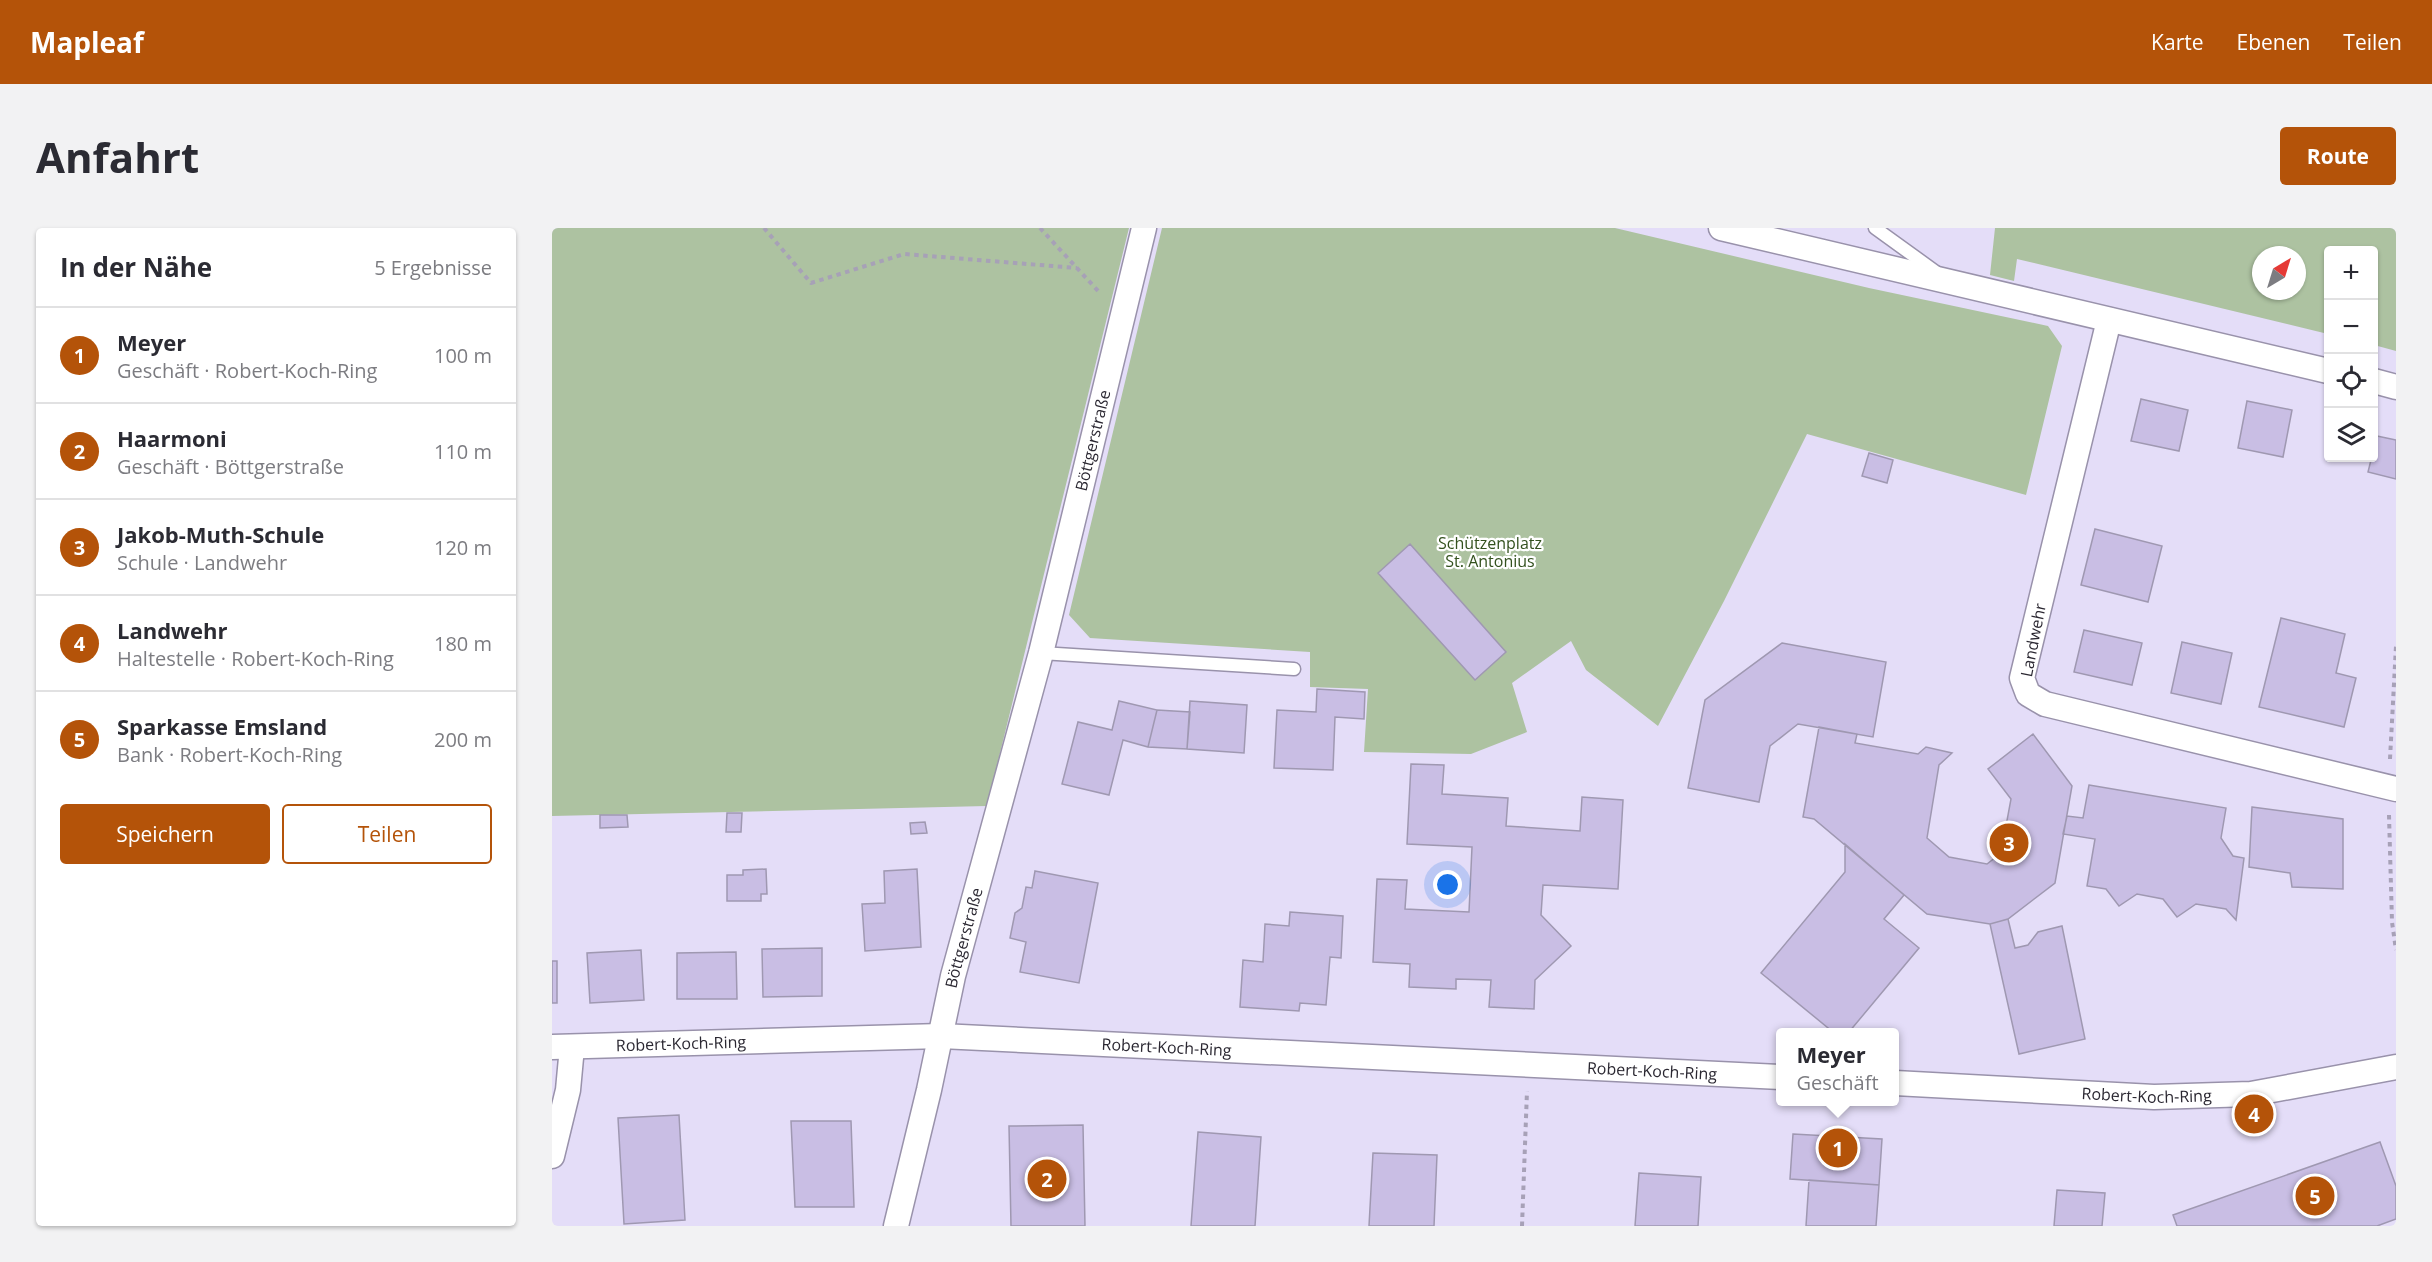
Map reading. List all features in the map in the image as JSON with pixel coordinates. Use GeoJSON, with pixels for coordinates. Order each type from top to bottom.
{"type":"FeatureCollection","features":[{"type":"Feature","properties":{"kind":"street","name":"Böttgerstraße"},"geometry":{"type":"LineString","coordinates":[[896,1226],[953,976],[1041,653],[1144,228]]}},
{"type":"Feature","properties":{"kind":"street"},"geometry":{"type":"LineString","coordinates":[[1721,228],[2324,370]]}},
{"type":"Feature","properties":{"kind":"street","name":"Landwehr"},"geometry":{"type":"LineString","coordinates":[[2109,320],[2022,678],[2028,694],[2045,704],[2396,789]]}},
{"type":"Feature","properties":{"kind":"street"},"geometry":{"type":"LineString","coordinates":[[2378,382],[2396,387]]}},
{"type":"Feature","properties":{"kind":"street","name":"Robert-Koch-Ring"},"geometry":{"type":"LineString","coordinates":[[562,1047],[941,1036],[1776,1077]]}},
{"type":"Feature","properties":{"kind":"street"},"geometry":{"type":"LineString","coordinates":[[552,1156],[568,1090],[562,1047]]}},
{"type":"Feature","properties":{"kind":"street","name":"Robert-Koch-Ring"},"geometry":{"type":"LineString","coordinates":[[1899,1083],[2154,1097],[2251,1094],[2396,1067]]}},
{"type":"Feature","properties":{"kind":"lane"},"geometry":{"type":"LineString","coordinates":[[1875,228],[1949,281]]}},
{"type":"Feature","properties":{"kind":"lane"},"geometry":{"type":"LineString","coordinates":[[1041,653],[1294,669]]}},
{"type":"Feature","properties":{"kind":"path"},"geometry":{"type":"LineString","coordinates":[[764,228],[811,283],[904,254],[1077,268]]}},
{"type":"Feature","properties":{"kind":"path"},"geometry":{"type":"LineString","coordinates":[[1040,228],[1123,317]]}},
{"type":"Feature","properties":{"kind":"path"},"geometry":{"type":"LineString","coordinates":[[1522,1226],[1528,1066]]}},
{"type":"Feature","properties":{"kind":"green space"},"geometry":{"type":"Polygon","coordinates":[[[552,228],[1129,228],[987,806],[552,816],[552,228]]]}},
{"type":"Feature","properties":{"kind":"green space","name":"Schützenplatz St. Antonius"},"geometry":{"type":"Polygon","coordinates":[[[1162,228],[1615,228],[1869,288],[2048,326],[2062,346],[2026,495],[1807,434],[1724,601],[1658,726],[1586,670],[1571,641],[1512,683],[1527,732],[1471,754],[1364,752],[1368,689],[1310,687],[1310,652],[1090,638],[1069,615],[1162,228]]]}},
{"type":"Feature","properties":{"kind":"green space"},"geometry":{"type":"Polygon","coordinates":[[[1995,228],[2396,228],[2396,351],[2378,346],[2378,246],[2324,246],[2324,333],[2017,259],[2014,281],[1990,275],[1995,228]]]}},
{"type":"Feature","properties":{"kind":"building"},"geometry":{"type":"Polygon","coordinates":[[[2141,399],[2188,410],[2179,451],[2131,441],[2141,399]]]}},
{"type":"Feature","properties":{"kind":"building"},"geometry":{"type":"Polygon","coordinates":[[[2247,401],[2292,410],[2283,457],[2238,448],[2247,401]]]}},
{"type":"Feature","properties":{"kind":"building"},"geometry":{"type":"Polygon","coordinates":[[[2378,436],[2396,440],[2396,479],[2368,472],[2370,462],[2378,462],[2378,436]]]}},
{"type":"Feature","properties":{"kind":"building"},"geometry":{"type":"Polygon","coordinates":[[[1869,453],[1893,460],[1887,483],[1862,476],[1869,453]]]}},
{"type":"Feature","properties":{"kind":"building"},"geometry":{"type":"Polygon","coordinates":[[[2095,529],[2162,546],[2148,602],[2081,585],[2095,529]]]}},
{"type":"Feature","properties":{"kind":"building"},"geometry":{"type":"Polygon","coordinates":[[[1410,544],[1506,652],[1475,680],[1378,573],[1410,544]]]}},
{"type":"Feature","properties":{"kind":"building"},"geometry":{"type":"Polygon","coordinates":[[[2281,618],[2345,634],[2336,673],[2356,678],[2344,727],[2259,707],[2281,618]]]}},
{"type":"Feature","properties":{"kind":"building"},"geometry":{"type":"Polygon","coordinates":[[[2084,630],[2142,643],[2132,685],[2074,672],[2084,630]]]}},
{"type":"Feature","properties":{"kind":"building"},"geometry":{"type":"Polygon","coordinates":[[[2182,642],[2232,653],[2221,704],[2171,693],[2182,642]]]}},
{"type":"Feature","properties":{"kind":"building"},"geometry":{"type":"Polygon","coordinates":[[[1782,643],[1886,662],[1873,737],[1798,724],[1770,746],[1759,802],[1688,788],[1705,700],[1782,643]]]}},
{"type":"Feature","properties":{"kind":"building"},"geometry":{"type":"Polygon","coordinates":[[[1317,689],[1365,692],[1364,719],[1335,717],[1333,770],[1274,768],[1277,710],[1316,712],[1317,689]]]}},
{"type":"Feature","properties":{"kind":"building"},"geometry":{"type":"Polygon","coordinates":[[[1119,701],[1157,710],[1148,747],[1123,740],[1109,795],[1062,784],[1078,722],[1112,730],[1119,701]]]}},
{"type":"Feature","properties":{"kind":"building"},"geometry":{"type":"Polygon","coordinates":[[[1190,701],[1247,705],[1244,753],[1187,749],[1190,701]]]}},
{"type":"Feature","properties":{"kind":"building"},"geometry":{"type":"Polygon","coordinates":[[[1157,710],[1190,712],[1187,749],[1148,747],[1157,710]]]}},
{"type":"Feature","properties":{"kind":"building"},"geometry":{"type":"Polygon","coordinates":[[[1819,727],[1857,734],[1855,743],[1918,754],[1926,747],[1952,753],[1939,765],[1927,838],[1949,857],[1987,864],[2001,853],[2011,799],[1988,769],[2033,734],[2072,786],[2055,883],[2008,919],[1990,924],[1927,914],[1814,819],[1803,817],[1819,727]]]}},
{"type":"Feature","properties":{"kind":"building"},"geometry":{"type":"Polygon","coordinates":[[[1411,764],[1444,765],[1442,794],[1508,798],[1506,826],[1580,831],[1582,797],[1623,800],[1618,889],[1543,885],[1541,915],[1571,946],[1535,980],[1534,1009],[1489,1007],[1491,980],[1456,979],[1456,989],[1409,987],[1410,964],[1373,962],[1377,879],[1407,880],[1405,909],[1469,912],[1472,847],[1407,844],[1411,764]]]}},
{"type":"Feature","properties":{"kind":"building"},"geometry":{"type":"Polygon","coordinates":[[[2089,785],[2226,808],[2221,838],[2233,856],[2244,858],[2236,920],[2226,909],[2196,904],[2177,917],[2163,899],[2137,894],[2119,906],[2106,889],[2087,886],[2095,839],[2063,834],[2067,816],[2083,818],[2089,785]]]}},
{"type":"Feature","properties":{"kind":"building"},"geometry":{"type":"Polygon","coordinates":[[[2252,807],[2343,819],[2343,889],[2292,887],[2290,873],[2249,867],[2252,807]]]}},
{"type":"Feature","properties":{"kind":"building"},"geometry":{"type":"Polygon","coordinates":[[[727,813],[742,813],[741,832],[726,832],[727,813]]]}},
{"type":"Feature","properties":{"kind":"building"},"geometry":{"type":"Polygon","coordinates":[[[600,815],[627,815],[628,827],[600,828],[600,815]]]}},
{"type":"Feature","properties":{"kind":"building"},"geometry":{"type":"Polygon","coordinates":[[[925,822],[927,833],[911,834],[910,823],[925,822]]]}},
{"type":"Feature","properties":{"kind":"building"},"geometry":{"type":"Polygon","coordinates":[[[1845,844],[1904,895],[1884,919],[1919,948],[1852,1028],[1828,1028],[1761,973],[1845,872],[1845,844]]]}},
{"type":"Feature","properties":{"kind":"building"},"geometry":{"type":"Polygon","coordinates":[[[766,869],[767,894],[761,894],[761,901],[727,901],[727,875],[743,875],[743,870],[766,869]]]}},
{"type":"Feature","properties":{"kind":"building"},"geometry":{"type":"Polygon","coordinates":[[[917,869],[921,947],[865,951],[862,904],[885,903],[884,871],[917,869]]]}},
{"type":"Feature","properties":{"kind":"building"},"geometry":{"type":"Polygon","coordinates":[[[1035,871],[1098,883],[1079,983],[1020,972],[1026,942],[1010,938],[1015,913],[1022,908],[1026,887],[1032,888],[1035,871]]]}},
{"type":"Feature","properties":{"kind":"building"},"geometry":{"type":"Polygon","coordinates":[[[1290,912],[1343,916],[1341,958],[1330,957],[1326,1005],[1300,1003],[1299,1011],[1240,1007],[1243,960],[1263,962],[1265,924],[1289,926],[1290,912]]]}},
{"type":"Feature","properties":{"kind":"building"},"geometry":{"type":"Polygon","coordinates":[[[2008,919],[2015,948],[2028,945],[2038,932],[2062,926],[2085,1039],[2019,1054],[1990,924],[2008,919]]]}},
{"type":"Feature","properties":{"kind":"building"},"geometry":{"type":"Polygon","coordinates":[[[822,948],[822,996],[763,997],[762,949],[822,948]]]}},
{"type":"Feature","properties":{"kind":"building"},"geometry":{"type":"Polygon","coordinates":[[[641,950],[644,1000],[590,1003],[587,953],[641,950]]]}},
{"type":"Feature","properties":{"kind":"building"},"geometry":{"type":"Polygon","coordinates":[[[736,952],[737,999],[677,999],[677,953],[736,952]]]}},
{"type":"Feature","properties":{"kind":"building"},"geometry":{"type":"Polygon","coordinates":[[[552,961],[557,961],[557,1003],[552,1003],[552,961]]]}},
{"type":"Feature","properties":{"kind":"building"},"geometry":{"type":"Polygon","coordinates":[[[679,1115],[685,1220],[624,1224],[618,1118],[679,1115]]]}},
{"type":"Feature","properties":{"kind":"building"},"geometry":{"type":"Polygon","coordinates":[[[791,1121],[851,1121],[854,1207],[795,1207],[791,1121]]]}},
{"type":"Feature","properties":{"kind":"building"},"geometry":{"type":"Polygon","coordinates":[[[1083,1125],[1085,1226],[1011,1226],[1009,1126],[1083,1125]]]}},
{"type":"Feature","properties":{"kind":"building"},"geometry":{"type":"Polygon","coordinates":[[[1198,1132],[1261,1137],[1255,1226],[1191,1226],[1198,1132]]]}},
{"type":"Feature","properties":{"kind":"building"},"geometry":{"type":"Polygon","coordinates":[[[1793,1134],[1882,1139],[1879,1185],[1790,1179],[1793,1134]]]}},
{"type":"Feature","properties":{"kind":"building"},"geometry":{"type":"Polygon","coordinates":[[[2380,1142],[2396,1186],[2396,1219],[2377,1226],[2177,1226],[2173,1215],[2380,1142]]]}},
{"type":"Feature","properties":{"kind":"building"},"geometry":{"type":"Polygon","coordinates":[[[1373,1153],[1437,1155],[1434,1226],[1369,1226],[1373,1153]]]}},
{"type":"Feature","properties":{"kind":"building"},"geometry":{"type":"Polygon","coordinates":[[[1639,1173],[1701,1177],[1698,1226],[1635,1226],[1639,1173]]]}},
{"type":"Feature","properties":{"kind":"building"},"geometry":{"type":"Polygon","coordinates":[[[1809,1180],[1879,1185],[1876,1226],[1806,1226],[1809,1180]]]}},
{"type":"Feature","properties":{"kind":"building"},"geometry":{"type":"Polygon","coordinates":[[[2057,1190],[2105,1193],[2102,1226],[2054,1226],[2057,1190]]]}},
{"type":"Feature","properties":{"kind":"place","name":"Jakob-Muth-Schule"},"geometry":{"type":"Point","coordinates":[2009,843]}},
{"type":"Feature","properties":{"kind":"place","name":"Landwehr"},"geometry":{"type":"Point","coordinates":[2254,1114]}},
{"type":"Feature","properties":{"kind":"place","name":"Meyer"},"geometry":{"type":"Point","coordinates":[1838,1148]}},
{"type":"Feature","properties":{"kind":"place","name":"Haarmoni"},"geometry":{"type":"Point","coordinates":[1047,1179]}},
{"type":"Feature","properties":{"kind":"place","name":"Sparkasse Emsland"},"geometry":{"type":"Point","coordinates":[2315,1196]}}]}
